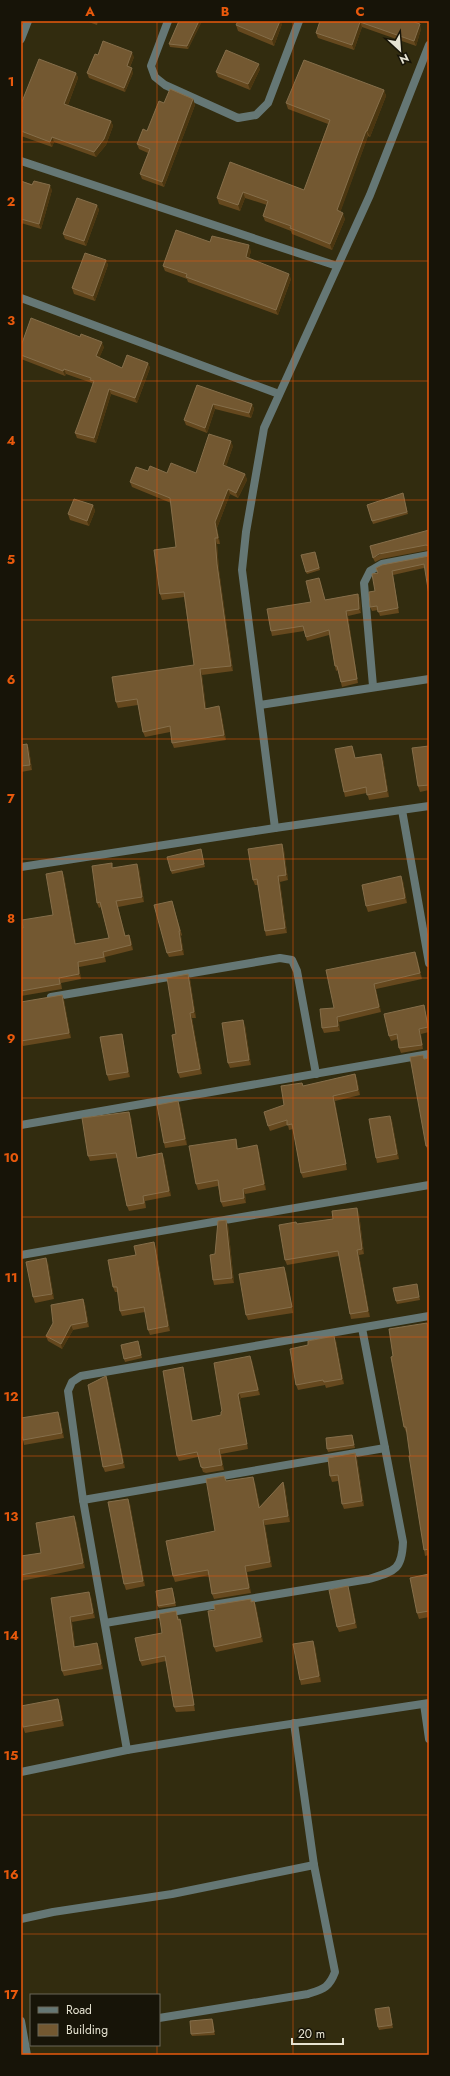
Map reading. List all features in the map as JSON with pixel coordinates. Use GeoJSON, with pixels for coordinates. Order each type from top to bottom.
{"type":"FeatureCollection","features":[{"type":"Feature","properties":{"kind":"street"},"geometry":{"type":"LineString","coordinates":[[168,21],[151,66],[155,77],[165,85],[238,118],[256,115],[268,103],[299,21]]}},
{"type":"Feature","properties":{"kind":"street"},"geometry":{"type":"LineString","coordinates":[[21,39],[26,22]]}},
{"type":"Feature","properties":{"kind":"street"},"geometry":{"type":"LineString","coordinates":[[275,828],[242,570],[246,532],[264,428],[370,195],[429,46]]}},
{"type":"Feature","properties":{"kind":"street"},"geometry":{"type":"LineString","coordinates":[[21,161],[337,266]]}},
{"type":"Feature","properties":{"kind":"street"},"geometry":{"type":"LineString","coordinates":[[21,298],[279,394]]}},
{"type":"Feature","properties":{"kind":"street"},"geometry":{"type":"LineString","coordinates":[[373,686],[364,583],[370,571],[382,564],[429,555]]}},
{"type":"Feature","properties":{"kind":"street"},"geometry":{"type":"LineString","coordinates":[[260,705],[373,686],[429,679]]}},
{"type":"Feature","properties":{"kind":"street"},"geometry":{"type":"LineString","coordinates":[[21,867],[429,806]]}},
{"type":"Feature","properties":{"kind":"street"},"geometry":{"type":"LineString","coordinates":[[402,810],[428,947],[429,963]]}},
{"type":"Feature","properties":{"kind":"street"},"geometry":{"type":"LineString","coordinates":[[45,998],[280,958],[292,960],[297,971],[316,1074]]}},
{"type":"Feature","properties":{"kind":"street"},"geometry":{"type":"LineString","coordinates":[[21,1126],[429,1054]]}},
{"type":"Feature","properties":{"kind":"street"},"geometry":{"type":"LineString","coordinates":[[21,1255],[429,1185]]}},
{"type":"Feature","properties":{"kind":"street"},"geometry":{"type":"LineString","coordinates":[[127,1750],[83,1500],[68,1390],[72,1382],[81,1376],[429,1316]]}},
{"type":"Feature","properties":{"kind":"street"},"geometry":{"type":"LineString","coordinates":[[105,1623],[369,1579],[396,1569],[403,1558],[404,1542],[362,1328]]}},
{"type":"Feature","properties":{"kind":"street"},"geometry":{"type":"LineString","coordinates":[[83,1500],[385,1448]]}},
{"type":"Feature","properties":{"kind":"street"},"geometry":{"type":"LineString","coordinates":[[21,1772],[127,1750],[294,1723],[426,1704],[429,1740]]}},
{"type":"Feature","properties":{"kind":"street"},"geometry":{"type":"LineString","coordinates":[[160,2018],[308,1994],[322,1990],[332,1982],[335,1972],[314,1864],[294,1723]]}},
{"type":"Feature","properties":{"kind":"street"},"geometry":{"type":"LineString","coordinates":[[21,1919],[53,1912],[172,1894],[314,1864]]}},
{"type":"Feature","properties":{"kind":"street"},"geometry":{"type":"LineString","coordinates":[[21,2021],[28,2038],[27,2055]]}},
{"type":"Feature","properties":{"kind":"building"},"geometry":{"type":"Polygon","coordinates":[[[179,21],[199,21],[187,46],[169,44],[179,21]]]}},
{"type":"Feature","properties":{"kind":"building"},"geometry":{"type":"Polygon","coordinates":[[[238,21],[280,21],[272,40],[236,25],[238,21]]]}},
{"type":"Feature","properties":{"kind":"building"},"geometry":{"type":"Polygon","coordinates":[[[320,21],[412,21],[420,24],[414,41],[360,22],[352,45],[316,33],[320,21]]]}},
{"type":"Feature","properties":{"kind":"building"},"geometry":{"type":"Polygon","coordinates":[[[103,41],[132,52],[127,66],[132,68],[124,88],[87,73],[95,54],[98,55],[103,41]]]}},
{"type":"Feature","properties":{"kind":"building"},"geometry":{"type":"Polygon","coordinates":[[[226,50],[259,64],[248,84],[216,72],[226,50]]]}},
{"type":"Feature","properties":{"kind":"building"},"geometry":{"type":"Polygon","coordinates":[[[39,59],[76,73],[64,104],[111,121],[104,139],[94,152],[52,137],[50,142],[21,131],[21,104],[39,59]]]}},
{"type":"Feature","properties":{"kind":"building"},"geometry":{"type":"Polygon","coordinates":[[[304,60],[384,90],[366,131],[337,210],[343,213],[330,244],[290,228],[291,226],[263,216],[268,201],[243,192],[238,205],[217,198],[230,162],[304,190],[330,120],[286,103],[304,60]]]}},
{"type":"Feature","properties":{"kind":"building"},"geometry":{"type":"Polygon","coordinates":[[[170,89],[193,99],[162,182],[140,174],[150,149],[137,144],[143,129],[147,131],[159,101],[164,103],[170,89]]]}},
{"type":"Feature","properties":{"kind":"building"},"geometry":{"type":"Polygon","coordinates":[[[21,181],[32,185],[34,181],[50,185],[39,224],[21,219],[21,181]]]}},
{"type":"Feature","properties":{"kind":"building"},"geometry":{"type":"Polygon","coordinates":[[[77,198],[97,205],[84,241],[63,234],[77,198]]]}},
{"type":"Feature","properties":{"kind":"building"},"geometry":{"type":"Polygon","coordinates":[[[176,230],[210,242],[212,236],[249,245],[246,257],[289,274],[276,310],[186,277],[187,274],[163,266],[176,230]]]}},
{"type":"Feature","properties":{"kind":"building"},"geometry":{"type":"Polygon","coordinates":[[[85,253],[106,260],[93,296],[72,288],[85,253]]]}},
{"type":"Feature","properties":{"kind":"building"},"geometry":{"type":"Polygon","coordinates":[[[31,318],[80,337],[81,334],[102,342],[96,356],[122,368],[127,355],[148,363],[135,398],[109,389],[94,438],[75,433],[94,381],[90,380],[91,378],[64,369],[63,371],[21,355],[21,346],[31,318]]]}},
{"type":"Feature","properties":{"kind":"building"},"geometry":{"type":"Polygon","coordinates":[[[197,385],[252,404],[249,413],[213,404],[205,428],[184,420],[197,385]]]}},
{"type":"Feature","properties":{"kind":"building"},"geometry":{"type":"Polygon","coordinates":[[[209,434],[231,441],[223,465],[245,474],[236,493],[228,489],[215,522],[218,538],[215,538],[217,564],[231,666],[200,669],[205,709],[219,706],[224,735],[172,743],[170,726],[143,732],[137,699],[116,702],[112,677],[194,665],[184,592],[160,594],[154,550],[176,547],[170,498],[130,482],[136,467],[148,471],[150,466],[167,473],[171,463],[196,473],[209,434]]]}},
{"type":"Feature","properties":{"kind":"building"},"geometry":{"type":"Polygon","coordinates":[[[403,493],[407,512],[372,521],[367,505],[403,493]]]}},
{"type":"Feature","properties":{"kind":"building"},"geometry":{"type":"Polygon","coordinates":[[[74,499],[93,505],[87,521],[68,514],[74,499]]]}},
{"type":"Feature","properties":{"kind":"building"},"geometry":{"type":"Polygon","coordinates":[[[429,530],[429,546],[426,545],[379,554],[373,558],[370,546],[429,530]]]}},
{"type":"Feature","properties":{"kind":"building"},"geometry":{"type":"Polygon","coordinates":[[[315,552],[319,568],[306,572],[301,555],[315,552]]]}},
{"type":"Feature","properties":{"kind":"building"},"geometry":{"type":"Polygon","coordinates":[[[429,556],[429,595],[424,564],[392,571],[398,608],[378,612],[377,606],[370,607],[369,592],[375,591],[372,574],[378,573],[376,568],[382,565],[429,556]]]}},
{"type":"Feature","properties":{"kind":"building"},"geometry":{"type":"Polygon","coordinates":[[[319,578],[325,600],[358,594],[359,609],[346,611],[357,679],[341,682],[337,666],[335,666],[329,630],[306,637],[303,626],[271,631],[267,609],[311,602],[306,581],[319,578]]]}},
{"type":"Feature","properties":{"kind":"building"},"geometry":{"type":"Polygon","coordinates":[[[27,744],[30,765],[21,766],[21,745],[27,744]]]}},
{"type":"Feature","properties":{"kind":"building"},"geometry":{"type":"Polygon","coordinates":[[[352,746],[355,758],[381,754],[387,791],[367,795],[366,787],[344,792],[335,749],[352,746]]]}},
{"type":"Feature","properties":{"kind":"building"},"geometry":{"type":"Polygon","coordinates":[[[429,746],[429,785],[418,786],[412,748],[429,746]]]}},
{"type":"Feature","properties":{"kind":"building"},"geometry":{"type":"Polygon","coordinates":[[[282,844],[286,875],[278,876],[285,928],[265,931],[257,879],[253,880],[248,849],[282,844]]]}},
{"type":"Feature","properties":{"kind":"building"},"geometry":{"type":"Polygon","coordinates":[[[201,849],[204,864],[171,871],[167,857],[201,849]]]}},
{"type":"Feature","properties":{"kind":"building"},"geometry":{"type":"Polygon","coordinates":[[[112,863],[112,868],[137,864],[142,897],[116,901],[125,936],[129,935],[131,945],[103,952],[104,957],[78,962],[79,974],[59,978],[60,984],[21,991],[22,920],[53,915],[46,874],[62,871],[75,944],[109,938],[100,902],[97,903],[92,866],[112,863]]]}},
{"type":"Feature","properties":{"kind":"building"},"geometry":{"type":"Polygon","coordinates":[[[401,876],[405,898],[366,906],[362,885],[401,876]]]}},
{"type":"Feature","properties":{"kind":"building"},"geometry":{"type":"Polygon","coordinates":[[[172,901],[180,931],[182,950],[167,953],[154,905],[172,901]]]}},
{"type":"Feature","properties":{"kind":"building"},"geometry":{"type":"Polygon","coordinates":[[[415,952],[420,973],[374,984],[379,1007],[337,1017],[338,1026],[322,1028],[320,1009],[334,1008],[326,970],[415,952]]]}},
{"type":"Feature","properties":{"kind":"building"},"geometry":{"type":"Polygon","coordinates":[[[188,974],[194,1012],[190,1013],[200,1069],[178,1073],[172,1035],[176,1034],[167,978],[188,974]]]}},
{"type":"Feature","properties":{"kind":"building"},"geometry":{"type":"Polygon","coordinates":[[[62,995],[69,1033],[21,1041],[21,1002],[62,995]]]}},
{"type":"Feature","properties":{"kind":"building"},"geometry":{"type":"Polygon","coordinates":[[[424,1005],[428,1027],[419,1029],[422,1045],[399,1048],[397,1034],[389,1036],[384,1014],[424,1005]]]}},
{"type":"Feature","properties":{"kind":"building"},"geometry":{"type":"Polygon","coordinates":[[[243,1020],[249,1060],[228,1063],[222,1023],[243,1020]]]}},
{"type":"Feature","properties":{"kind":"building"},"geometry":{"type":"Polygon","coordinates":[[[122,1034],[128,1072],[107,1075],[100,1037],[122,1034]]]}},
{"type":"Feature","properties":{"kind":"building"},"geometry":{"type":"Polygon","coordinates":[[[423,1055],[424,1059],[429,1058],[429,1146],[426,1146],[410,1057],[423,1055]]]}},
{"type":"Feature","properties":{"kind":"building"},"geometry":{"type":"Polygon","coordinates":[[[355,1074],[358,1090],[333,1096],[346,1164],[301,1173],[292,1124],[287,1125],[287,1120],[268,1126],[264,1112],[284,1105],[281,1086],[302,1083],[303,1086],[355,1074]]]}},
{"type":"Feature","properties":{"kind":"building"},"geometry":{"type":"Polygon","coordinates":[[[178,1101],[185,1139],[164,1143],[157,1105],[178,1101]]]}},
{"type":"Feature","properties":{"kind":"building"},"geometry":{"type":"Polygon","coordinates":[[[129,1112],[137,1158],[162,1153],[169,1191],[143,1196],[144,1203],[127,1206],[116,1153],[88,1156],[82,1118],[129,1112]]]}},
{"type":"Feature","properties":{"kind":"building"},"geometry":{"type":"Polygon","coordinates":[[[390,1116],[397,1154],[376,1158],[369,1119],[390,1116]]]}},
{"type":"Feature","properties":{"kind":"building"},"geometry":{"type":"Polygon","coordinates":[[[236,1139],[237,1149],[257,1145],[264,1184],[243,1189],[244,1198],[221,1202],[218,1180],[196,1184],[189,1146],[236,1139]]]}},
{"type":"Feature","properties":{"kind":"building"},"geometry":{"type":"Polygon","coordinates":[[[357,1208],[362,1249],[357,1250],[368,1311],[350,1314],[338,1251],[285,1260],[279,1225],[333,1219],[332,1211],[357,1208]]]}},
{"type":"Feature","properties":{"kind":"building"},"geometry":{"type":"Polygon","coordinates":[[[226,1220],[232,1278],[213,1280],[210,1255],[215,1254],[218,1221],[226,1220]]]}},
{"type":"Feature","properties":{"kind":"building"},"geometry":{"type":"Polygon","coordinates":[[[154,1242],[168,1326],[148,1330],[144,1307],[120,1311],[117,1287],[113,1287],[108,1260],[136,1255],[134,1246],[154,1242]]]}},
{"type":"Feature","properties":{"kind":"building"},"geometry":{"type":"Polygon","coordinates":[[[46,1258],[52,1294],[33,1297],[26,1262],[46,1258]]]}},
{"type":"Feature","properties":{"kind":"building"},"geometry":{"type":"Polygon","coordinates":[[[284,1267],[292,1307],[246,1315],[239,1274],[284,1267]]]}},
{"type":"Feature","properties":{"kind":"building"},"geometry":{"type":"Polygon","coordinates":[[[417,1284],[419,1297],[396,1301],[393,1288],[417,1284]]]}},
{"type":"Feature","properties":{"kind":"building"},"geometry":{"type":"Polygon","coordinates":[[[83,1299],[87,1322],[71,1325],[61,1344],[46,1336],[53,1323],[51,1305],[83,1299]]]}},
{"type":"Feature","properties":{"kind":"building"},"geometry":{"type":"Polygon","coordinates":[[[427,1323],[429,1328],[429,1549],[424,1550],[409,1456],[406,1427],[404,1427],[391,1357],[393,1356],[389,1329],[427,1323]]]}},
{"type":"Feature","properties":{"kind":"building"},"geometry":{"type":"Polygon","coordinates":[[[334,1336],[342,1379],[324,1382],[323,1380],[296,1385],[290,1349],[308,1345],[308,1341],[334,1336]]]}},
{"type":"Feature","properties":{"kind":"building"},"geometry":{"type":"Polygon","coordinates":[[[138,1341],[141,1355],[124,1359],[121,1345],[138,1341]]]}},
{"type":"Feature","properties":{"kind":"building"},"geometry":{"type":"Polygon","coordinates":[[[250,1356],[258,1390],[239,1393],[238,1395],[247,1444],[219,1449],[222,1465],[204,1468],[201,1467],[197,1452],[177,1456],[163,1371],[183,1367],[192,1421],[221,1415],[222,1411],[214,1363],[250,1356]]]}},
{"type":"Feature","properties":{"kind":"building"},"geometry":{"type":"Polygon","coordinates":[[[106,1376],[123,1463],[103,1467],[88,1385],[106,1376]]]}},
{"type":"Feature","properties":{"kind":"building"},"geometry":{"type":"Polygon","coordinates":[[[58,1412],[62,1433],[23,1440],[21,1418],[58,1412]]]}},
{"type":"Feature","properties":{"kind":"building"},"geometry":{"type":"Polygon","coordinates":[[[352,1435],[354,1445],[327,1449],[326,1438],[352,1435]]]}},
{"type":"Feature","properties":{"kind":"building"},"geometry":{"type":"Polygon","coordinates":[[[355,1453],[362,1501],[342,1504],[338,1475],[330,1476],[328,1458],[355,1453]]]}},
{"type":"Feature","properties":{"kind":"building"},"geometry":{"type":"Polygon","coordinates":[[[224,1476],[226,1481],[253,1477],[259,1508],[283,1482],[288,1516],[263,1520],[270,1562],[245,1566],[249,1588],[212,1594],[208,1570],[173,1576],[166,1541],[215,1531],[206,1479],[224,1476]]]}},
{"type":"Feature","properties":{"kind":"building"},"geometry":{"type":"Polygon","coordinates":[[[128,1499],[143,1581],[124,1584],[108,1502],[128,1499]]]}},
{"type":"Feature","properties":{"kind":"building"},"geometry":{"type":"Polygon","coordinates":[[[74,1516],[83,1563],[21,1575],[21,1556],[41,1553],[36,1523],[74,1516]]]}},
{"type":"Feature","properties":{"kind":"building"},"geometry":{"type":"Polygon","coordinates":[[[429,1574],[429,1611],[417,1613],[410,1578],[429,1574]]]}},
{"type":"Feature","properties":{"kind":"building"},"geometry":{"type":"Polygon","coordinates":[[[348,1586],[355,1623],[337,1627],[329,1590],[348,1586]]]}},
{"type":"Feature","properties":{"kind":"building"},"geometry":{"type":"Polygon","coordinates":[[[172,1588],[175,1603],[158,1606],[156,1591],[172,1588]]]}},
{"type":"Feature","properties":{"kind":"building"},"geometry":{"type":"Polygon","coordinates":[[[89,1592],[93,1613],[70,1617],[74,1647],[97,1643],[101,1664],[62,1671],[51,1598],[89,1592]]]}},
{"type":"Feature","properties":{"kind":"building"},"geometry":{"type":"Polygon","coordinates":[[[251,1599],[251,1602],[254,1601],[261,1637],[214,1647],[208,1611],[215,1610],[214,1605],[251,1599]]]}},
{"type":"Feature","properties":{"kind":"building"},"geometry":{"type":"Polygon","coordinates":[[[176,1611],[178,1620],[180,1619],[194,1705],[174,1707],[165,1656],[140,1661],[135,1638],[162,1633],[159,1614],[176,1611]]]}},
{"type":"Feature","properties":{"kind":"building"},"geometry":{"type":"Polygon","coordinates":[[[313,1641],[319,1676],[300,1680],[293,1644],[313,1641]]]}},
{"type":"Feature","properties":{"kind":"building"},"geometry":{"type":"Polygon","coordinates":[[[58,1699],[62,1720],[23,1727],[21,1706],[58,1699]]]}},
{"type":"Feature","properties":{"kind":"building"},"geometry":{"type":"Polygon","coordinates":[[[389,2007],[392,2025],[378,2027],[375,2009],[389,2007]]]}},
{"type":"Feature","properties":{"kind":"building"},"geometry":{"type":"Polygon","coordinates":[[[212,2019],[214,2032],[191,2034],[190,2021],[212,2019]]]}}]}
